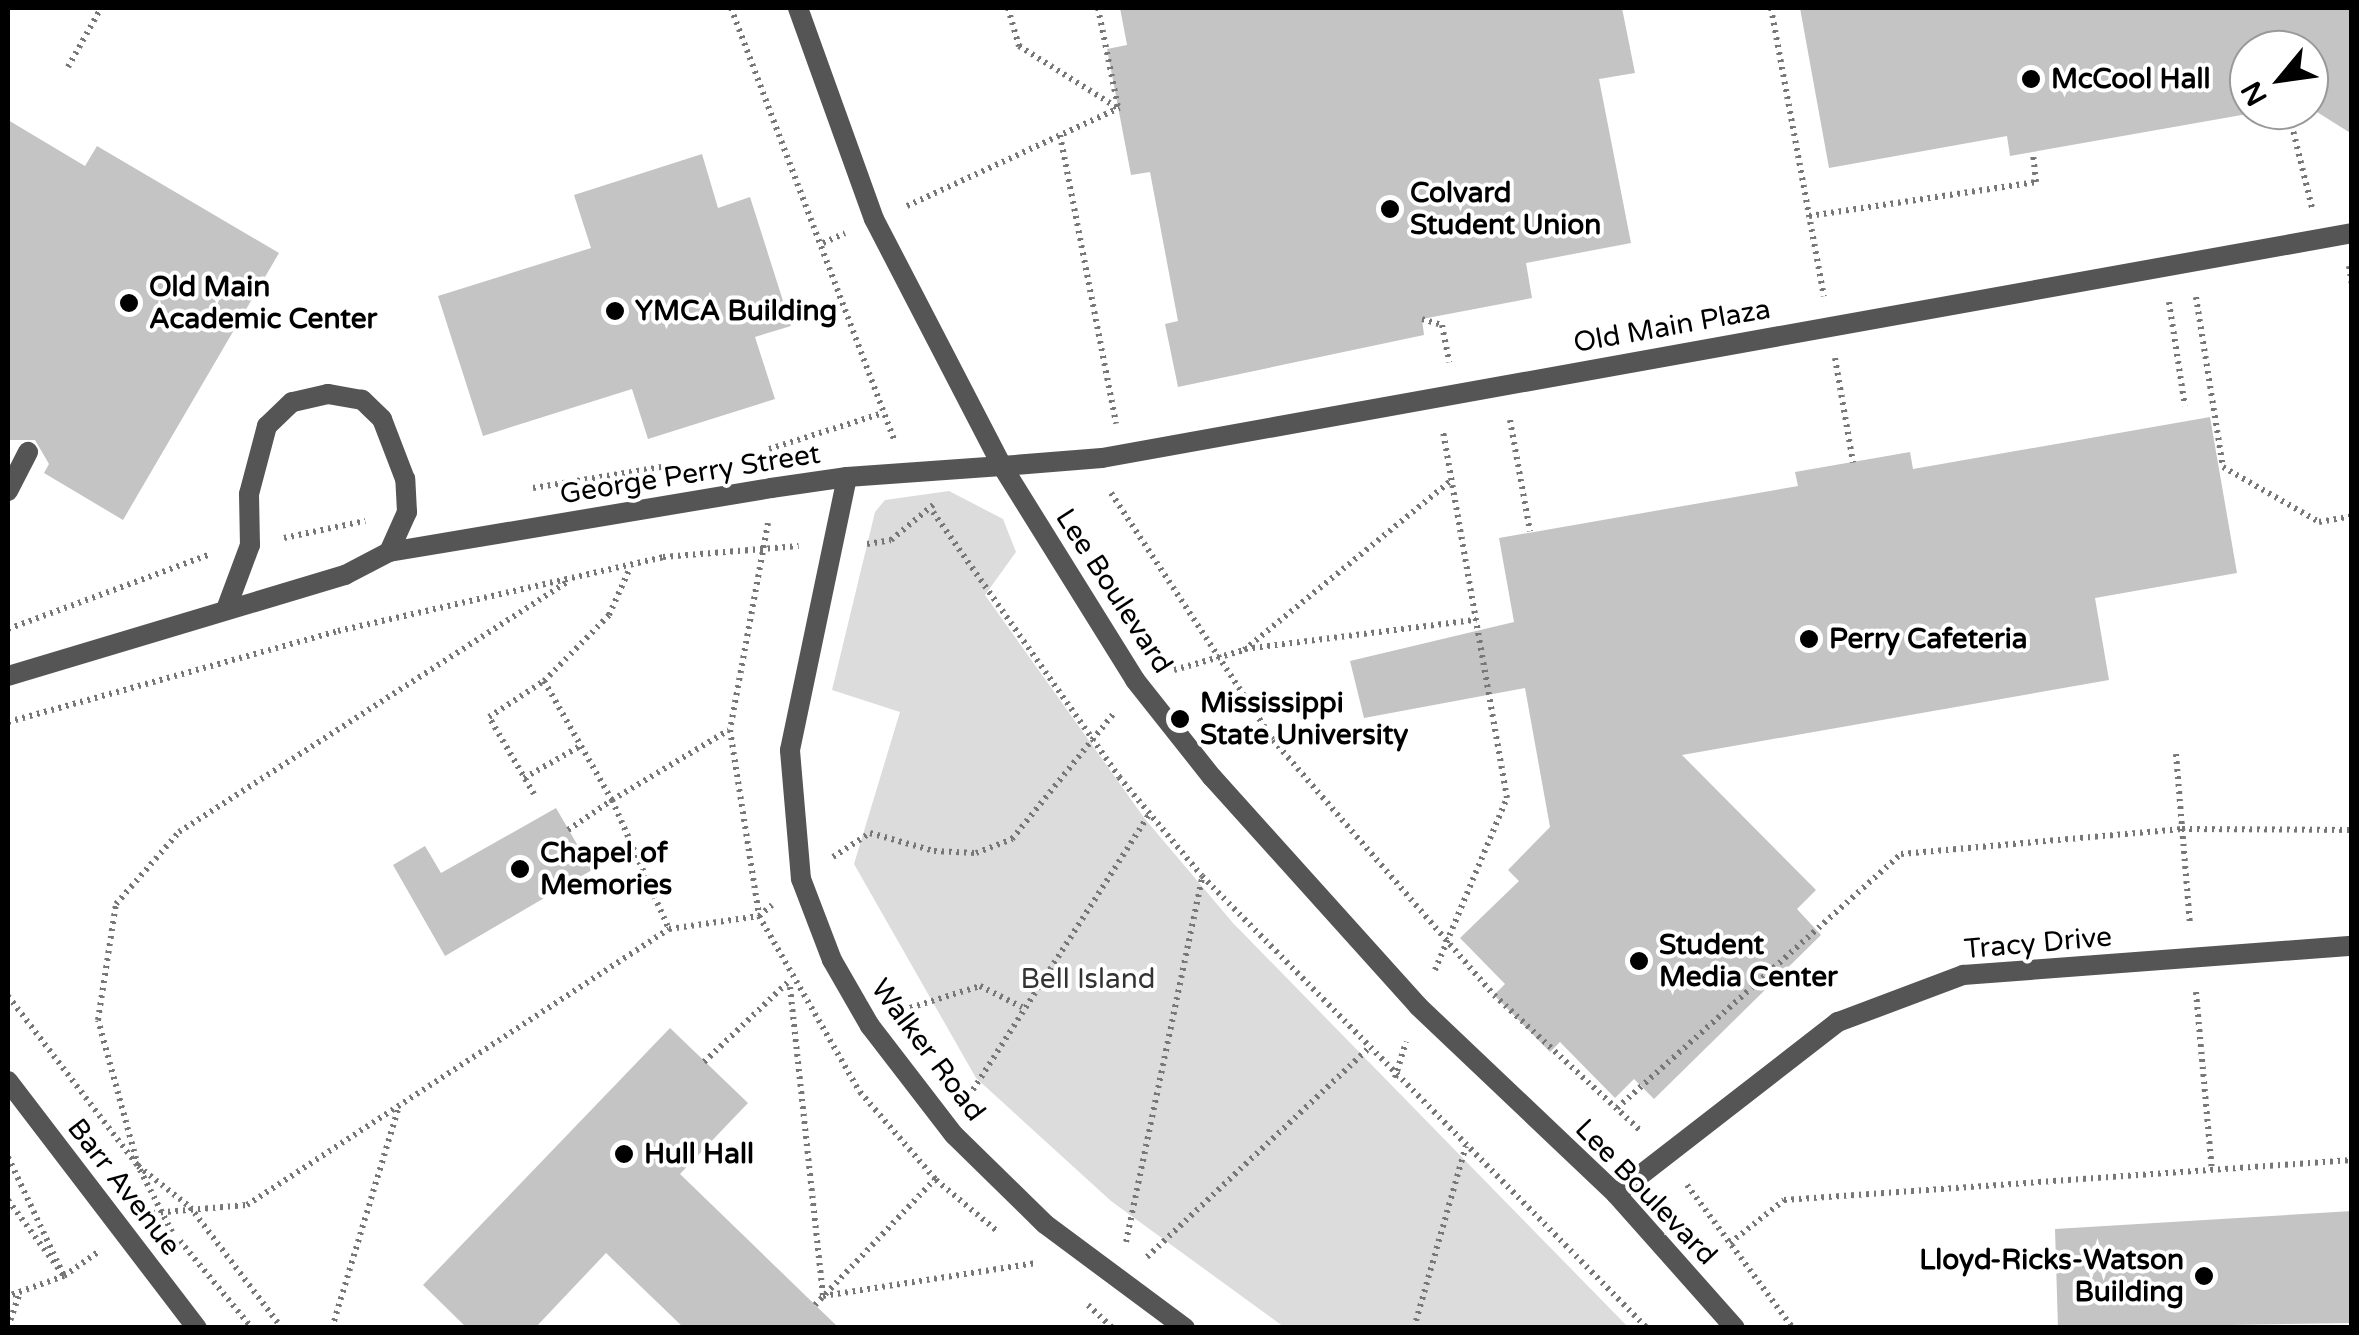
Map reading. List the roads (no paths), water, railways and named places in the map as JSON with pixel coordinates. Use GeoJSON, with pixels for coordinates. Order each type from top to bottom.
{"type":"FeatureCollection","features":[{"type":"Feature","properties":{"kind":"street","name":"Lee Boulevard"},"geometry":{"type":"LineString","coordinates":[[798,8],[874,220],[1002,466],[1136,680],[1418,1006],[1616,1194],[1735,1328]]}},
{"type":"Feature","properties":{"kind":"street","name":"Old Main Plaza"},"geometry":{"type":"LineString","coordinates":[[1002,466],[1112,456],[2352,233]]}},
{"type":"Feature","properties":{"kind":"street"},"geometry":{"type":"LineString","coordinates":[[227,606],[250,545],[256,456],[267,426],[292,402],[328,394],[362,400],[382,419],[407,512],[389,552]]}},
{"type":"Feature","properties":{"kind":"street"},"geometry":{"type":"LineString","coordinates":[[8,492],[28,452]]}},
{"type":"Feature","properties":{"kind":"street","name":"George Perry Street"},"geometry":{"type":"LineString","coordinates":[[8,676],[227,606],[345,574],[389,552],[847,477],[1002,466]]}},
{"type":"Feature","properties":{"kind":"street","name":"Walker Road"},"geometry":{"type":"LineString","coordinates":[[847,477],[830,543],[790,750],[801,878],[870,1026],[954,1135],[1115,1283],[1184,1328]]}},
{"type":"Feature","properties":{"kind":"street","name":"Tracy Drive"},"geometry":{"type":"LineString","coordinates":[[1616,1194],[1662,1152],[1838,1022],[1963,974],[2352,946]]}},
{"type":"Feature","properties":{"kind":"street","name":"Barr Avenue"},"geometry":{"type":"LineString","coordinates":[[8,1081],[196,1328]]}},
{"type":"Feature","properties":{"kind":"place","name":"McCool Hall"},"geometry":{"type":"Point","coordinates":[2031,79]}},
{"type":"Feature","properties":{"kind":"place","name":"Colvard Student Union"},"geometry":{"type":"Point","coordinates":[1390,209]}},
{"type":"Feature","properties":{"kind":"place","name":"Old Main Academic Center"},"geometry":{"type":"Point","coordinates":[129,303]}},
{"type":"Feature","properties":{"kind":"place","name":"YMCA Building"},"geometry":{"type":"Point","coordinates":[615,311]}},
{"type":"Feature","properties":{"kind":"place","name":"Perry Cafeteria"},"geometry":{"type":"Point","coordinates":[1809,639]}},
{"type":"Feature","properties":{"kind":"place","name":"Mississippi State University"},"geometry":{"type":"Point","coordinates":[1180,719]}},
{"type":"Feature","properties":{"kind":"place","name":"Chapel of Memories"},"geometry":{"type":"Point","coordinates":[520,869]}},
{"type":"Feature","properties":{"kind":"place","name":"Student Media Center"},"geometry":{"type":"Point","coordinates":[1639,961]}},
{"type":"Feature","properties":{"kind":"place","name":"Hull Hall"},"geometry":{"type":"Point","coordinates":[624,1154]}},
{"type":"Feature","properties":{"kind":"place","name":"Lloyd-Ricks-Watson Building"},"geometry":{"type":"Point","coordinates":[2204,1276]}},
{"type":"Feature","properties":{"kind":"park label","name":"Bell Island"},"geometry":{"type":"Point","coordinates":[1088,979]}}]}
